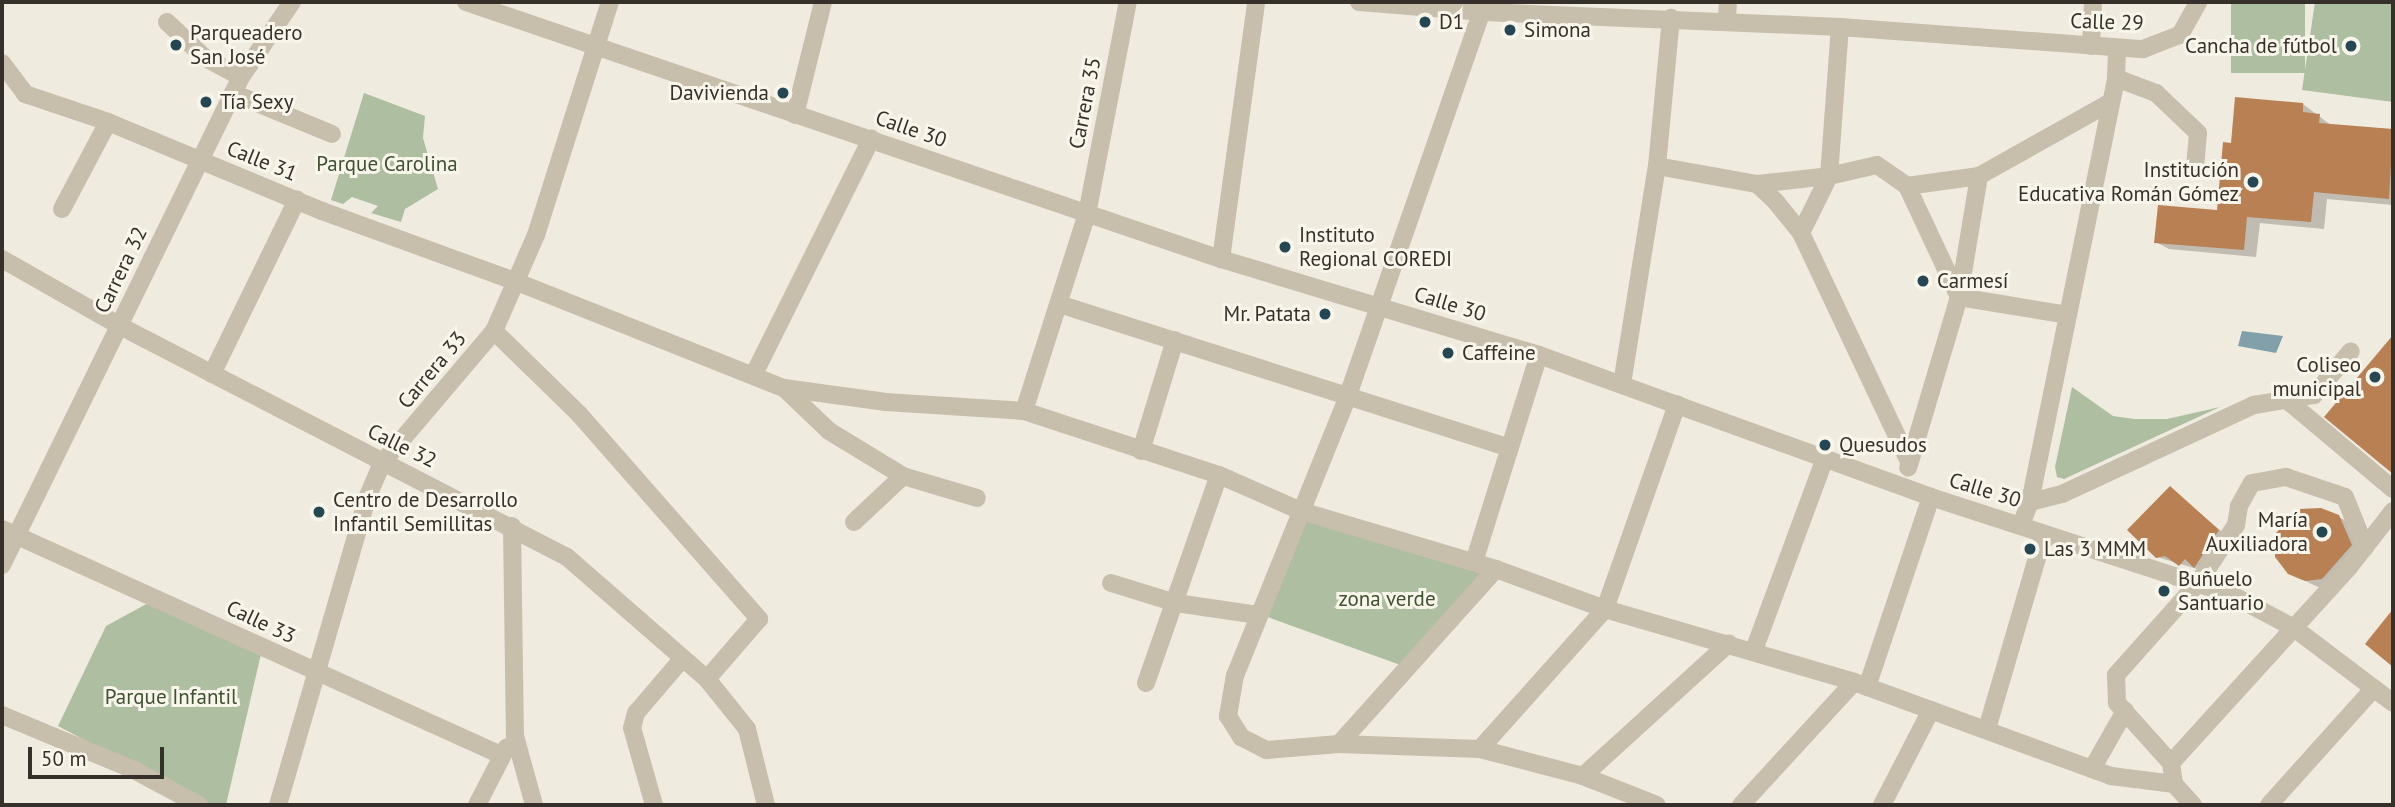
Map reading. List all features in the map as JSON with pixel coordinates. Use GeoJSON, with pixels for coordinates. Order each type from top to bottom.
{"type":"FeatureCollection","features":[{"type":"Feature","properties":{"kind":"street","name":"Carrera 32"},"geometry":{"type":"LineString","coordinates":[[2,565],[9,532],[120,326],[237,85],[292,2]]}},
{"type":"Feature","properties":{"kind":"street","name":"Calle 30"},"geometry":{"type":"LineString","coordinates":[[466,2],[518,10],[595,45],[795,115],[1220,259],[1539,355],[1931,497],[2232,595],[2294,628],[2393,703]]}},
{"type":"Feature","properties":{"kind":"street","name":"Carrera 33"},"geometry":{"type":"LineString","coordinates":[[278,805],[368,495],[383,463],[494,331],[517,282],[610,2]]}},
{"type":"Feature","properties":{"kind":"street"},"geometry":{"type":"LineString","coordinates":[[795,115],[823,2]]}},
{"type":"Feature","properties":{"kind":"street","name":"Carrera 35"},"geometry":{"type":"LineString","coordinates":[[1024,411],[1087,214],[1128,2]]}},
{"type":"Feature","properties":{"kind":"street"},"geometry":{"type":"LineString","coordinates":[[1220,259],[1256,2]]}},
{"type":"Feature","properties":{"kind":"street","name":"Calle 29"},"geometry":{"type":"LineString","coordinates":[[1359,2],[1727,20],[2117,48],[2155,46],[2180,35],[2198,2]]}},
{"type":"Feature","properties":{"kind":"street"},"geometry":{"type":"LineString","coordinates":[[1727,20],[1728,2]]}},
{"type":"Feature","properties":{"kind":"street"},"geometry":{"type":"LineString","coordinates":[[2091,46],[2093,2]]}},
{"type":"Feature","properties":{"kind":"street"},"geometry":{"type":"LineString","coordinates":[[1485,7],[1348,396],[1235,675],[1228,716],[1241,737],[1266,750],[1339,744],[1480,749],[1583,776],[1657,805]]}},
{"type":"Feature","properties":{"kind":"street"},"geometry":{"type":"LineString","coordinates":[[1622,384],[1657,166],[1671,18]]}},
{"type":"Feature","properties":{"kind":"street"},"geometry":{"type":"LineString","coordinates":[[167,22],[237,85],[332,134]]}},
{"type":"Feature","properties":{"kind":"street"},"geometry":{"type":"LineString","coordinates":[[1801,233],[1829,176],[1840,27]]}},
{"type":"Feature","properties":{"kind":"street"},"geometry":{"type":"LineString","coordinates":[[2021,525],[2030,502],[2116,78],[2117,48]]}},
{"type":"Feature","properties":{"kind":"street","name":"Calle 31"},"geometry":{"type":"LineString","coordinates":[[2,64],[25,94],[108,122],[297,200],[754,373],[784,388]]}},
{"type":"Feature","properties":{"kind":"street"},"geometry":{"type":"LineString","coordinates":[[2116,78],[2156,93],[2198,132],[2195,165]]}},
{"type":"Feature","properties":{"kind":"street"},"geometry":{"type":"LineString","coordinates":[[1907,186],[1979,176],[2111,102]]}},
{"type":"Feature","properties":{"kind":"street"},"geometry":{"type":"LineString","coordinates":[[62,209],[108,122]]}},
{"type":"Feature","properties":{"kind":"street"},"geometry":{"type":"LineString","coordinates":[[754,373],[871,139]]}},
{"type":"Feature","properties":{"kind":"street"},"geometry":{"type":"LineString","coordinates":[[1657,166],[1757,184],[1829,176],[1877,165],[1907,186],[1959,297]]}},
{"type":"Feature","properties":{"kind":"street"},"geometry":{"type":"LineString","coordinates":[[1903,486],[1959,297],[1979,176]]}},
{"type":"Feature","properties":{"kind":"street"},"geometry":{"type":"LineString","coordinates":[[1757,184],[1801,233],[1909,461]]}},
{"type":"Feature","properties":{"kind":"street"},"geometry":{"type":"LineString","coordinates":[[212,374],[297,200]]}},
{"type":"Feature","properties":{"kind":"street","name":"Calle 32"},"geometry":{"type":"LineString","coordinates":[[2,259],[120,326],[567,556],[706,679],[747,729],[766,805]]}},
{"type":"Feature","properties":{"kind":"street"},"geometry":{"type":"LineString","coordinates":[[1959,297],[2068,315]]}},
{"type":"Feature","properties":{"kind":"street"},"geometry":{"type":"LineString","coordinates":[[1059,304],[1510,448]]}},
{"type":"Feature","properties":{"kind":"street"},"geometry":{"type":"LineString","coordinates":[[494,331],[579,414],[759,620],[706,679]]}},
{"type":"Feature","properties":{"kind":"street"},"geometry":{"type":"LineString","coordinates":[[1141,451],[1175,340]]}},
{"type":"Feature","properties":{"kind":"street"},"geometry":{"type":"LineString","coordinates":[[2030,502],[2062,494],[2254,405],[2314,395],[2351,351]]}},
{"type":"Feature","properties":{"kind":"street"},"geometry":{"type":"LineString","coordinates":[[1474,562],[1539,355]]}},
{"type":"Feature","properties":{"kind":"street"},"geometry":{"type":"LineString","coordinates":[[784,388],[886,402],[1024,411],[1219,475],[1301,511],[1496,569],[1605,609],[1754,650],[1987,729],[2092,769],[2125,779],[2174,784]]}},
{"type":"Feature","properties":{"kind":"street"},"geometry":{"type":"LineString","coordinates":[[784,388],[829,431],[903,476],[977,498]]}},
{"type":"Feature","properties":{"kind":"street"},"geometry":{"type":"LineString","coordinates":[[2288,401],[2393,489]]}},
{"type":"Feature","properties":{"kind":"street"},"geometry":{"type":"LineString","coordinates":[[1480,749],[1605,609],[1677,404]]}},
{"type":"Feature","properties":{"kind":"street"},"geometry":{"type":"LineString","coordinates":[[1754,650],[1825,458]]}},
{"type":"Feature","properties":{"kind":"street"},"geometry":{"type":"LineString","coordinates":[[1146,683],[1219,475]]}},
{"type":"Feature","properties":{"kind":"street"},"geometry":{"type":"LineString","coordinates":[[854,522],[903,476]]}},
{"type":"Feature","properties":{"kind":"street"},"geometry":{"type":"LineString","coordinates":[[2193,805],[2174,784],[2171,763],[2125,711],[2113,688],[2116,675],[2198,583],[2236,525],[2239,506],[2252,483],[2266,478],[2286,477],[2345,497],[2365,547]]}},
{"type":"Feature","properties":{"kind":"street"},"geometry":{"type":"LineString","coordinates":[[1741,805],[1860,685],[1931,497]]}},
{"type":"Feature","properties":{"kind":"street"},"geometry":{"type":"LineString","coordinates":[[2171,763],[2294,628],[2393,511]]}},
{"type":"Feature","properties":{"kind":"street"},"geometry":{"type":"LineString","coordinates":[[512,526],[515,736],[534,805]]}},
{"type":"Feature","properties":{"kind":"street","name":"Calle 33"},"geometry":{"type":"LineString","coordinates":[[9,532],[501,755]]}},
{"type":"Feature","properties":{"kind":"street"},"geometry":{"type":"LineString","coordinates":[[1987,729],[2044,534]]}},
{"type":"Feature","properties":{"kind":"street"},"geometry":{"type":"LineString","coordinates":[[1339,744],[1496,569]]}},
{"type":"Feature","properties":{"kind":"street"},"geometry":{"type":"LineString","coordinates":[[1111,583],[1176,603],[1258,615]]}},
{"type":"Feature","properties":{"kind":"street"},"geometry":{"type":"LineString","coordinates":[[1583,776],[1730,643]]}},
{"type":"Feature","properties":{"kind":"street"},"geometry":{"type":"LineString","coordinates":[[654,805],[632,728],[636,713],[683,658]]}},
{"type":"Feature","properties":{"kind":"street"},"geometry":{"type":"LineString","coordinates":[[2269,805],[2374,688]]}},
{"type":"Feature","properties":{"kind":"street"},"geometry":{"type":"LineString","coordinates":[[1882,805],[1931,710]]}},
{"type":"Feature","properties":{"kind":"street"},"geometry":{"type":"LineString","coordinates":[[2092,769],[2125,711]]}},
{"type":"Feature","properties":{"kind":"street"},"geometry":{"type":"LineString","coordinates":[[2,715],[134,770],[200,805]]}},
{"type":"Feature","properties":{"kind":"street"},"geometry":{"type":"LineString","coordinates":[[477,805],[501,755],[515,736]]}},
{"type":"Feature","properties":{"kind":"green space"},"geometry":{"type":"Polygon","coordinates":[[[2231,2],[2305,2],[2305,73],[2231,73],[2231,2]]]}},
{"type":"Feature","properties":{"kind":"green space","name":"Cancha de fútbol"},"geometry":{"type":"Polygon","coordinates":[[[2315,2],[2393,2],[2393,102],[2302,90],[2315,2]]]}},
{"type":"Feature","properties":{"kind":"green space","name":"Parque Carolina"},"geometry":{"type":"Polygon","coordinates":[[[364,93],[425,116],[423,138],[438,189],[405,209],[401,222],[371,213],[378,206],[352,197],[343,204],[331,200],[364,93]]]}},
{"type":"Feature","properties":{"kind":"green space"},"geometry":{"type":"Polygon","coordinates":[[[2072,387],[2113,416],[2134,419],[2167,419],[2220,407],[2064,479],[2057,477],[2055,467],[2072,387]]]}},
{"type":"Feature","properties":{"kind":"green space","name":"zona verde"},"geometry":{"type":"Polygon","coordinates":[[[1302,515],[1492,570],[1406,667],[1262,615],[1302,515]]]}},
{"type":"Feature","properties":{"kind":"green space","name":"Parque Infantil"},"geometry":{"type":"Polygon","coordinates":[[[150,602],[261,654],[226,805],[206,805],[58,726],[106,626],[150,602]]]}},
{"type":"Feature","properties":{"kind":"water"},"geometry":{"type":"Polygon","coordinates":[[[2242,331],[2283,336],[2276,353],[2238,346],[2242,331]]]}},
{"type":"Feature","properties":{"kind":"building"},"geometry":{"type":"Polygon","coordinates":[[[2235,97],[2303,103],[2303,112],[2320,114],[2319,123],[2393,129],[2389,199],[2314,192],[2311,222],[2247,217],[2244,250],[2154,243],[2158,205],[2217,210],[2223,142],[2231,143],[2235,97]]]}},
{"type":"Feature","properties":{"kind":"building","name":"Coliseo municipal"},"geometry":{"type":"Polygon","coordinates":[[[2393,335],[2393,474],[2324,417],[2393,335]]]}},
{"type":"Feature","properties":{"kind":"building"},"geometry":{"type":"Polygon","coordinates":[[[2170,486],[2219,530],[2194,568],[2185,559],[2179,566],[2165,556],[2156,558],[2127,530],[2170,486]]]}},
{"type":"Feature","properties":{"kind":"building"},"geometry":{"type":"Polygon","coordinates":[[[2321,508],[2339,515],[2352,545],[2322,579],[2305,581],[2288,574],[2275,557],[2274,535],[2299,509],[2321,508]]]}},
{"type":"Feature","properties":{"kind":"building"},"geometry":{"type":"Polygon","coordinates":[[[2393,609],[2393,667],[2365,644],[2393,609]]]}},
{"type":"Feature","properties":{"kind":"place","name":"D1"},"geometry":{"type":"Point","coordinates":[1425,22]}},
{"type":"Feature","properties":{"kind":"place","name":"Simona"},"geometry":{"type":"Point","coordinates":[1510,30]}},
{"type":"Feature","properties":{"kind":"place","name":"Parqueadero San José"},"geometry":{"type":"Point","coordinates":[176,45]}},
{"type":"Feature","properties":{"kind":"place","name":"Cancha de fútbol"},"geometry":{"type":"Point","coordinates":[2351,46]}},
{"type":"Feature","properties":{"kind":"place","name":"Davivienda"},"geometry":{"type":"Point","coordinates":[783,93]}},
{"type":"Feature","properties":{"kind":"place","name":"Tía Sexy"},"geometry":{"type":"Point","coordinates":[206,102]}},
{"type":"Feature","properties":{"kind":"place","name":"Institución Educativa Román Gómez"},"geometry":{"type":"Point","coordinates":[2253,182]}},
{"type":"Feature","properties":{"kind":"place","name":"Instituto Regional COREDI"},"geometry":{"type":"Point","coordinates":[1285,247]}},
{"type":"Feature","properties":{"kind":"place","name":"Carmesí"},"geometry":{"type":"Point","coordinates":[1923,281]}},
{"type":"Feature","properties":{"kind":"place","name":"Mr. Patata"},"geometry":{"type":"Point","coordinates":[1325,314]}},
{"type":"Feature","properties":{"kind":"place","name":"Caffeine"},"geometry":{"type":"Point","coordinates":[1448,353]}},
{"type":"Feature","properties":{"kind":"place","name":"Coliseo municipal"},"geometry":{"type":"Point","coordinates":[2375,377]}},
{"type":"Feature","properties":{"kind":"place","name":"Quesudos"},"geometry":{"type":"Point","coordinates":[1825,445]}},
{"type":"Feature","properties":{"kind":"place","name":"Centro de Desarrollo Infantil Semillitas"},"geometry":{"type":"Point","coordinates":[319,512]}},
{"type":"Feature","properties":{"kind":"place","name":"María Auxiliadora"},"geometry":{"type":"Point","coordinates":[2322,532]}},
{"type":"Feature","properties":{"kind":"place","name":"Las 3 MMM"},"geometry":{"type":"Point","coordinates":[2030,549]}},
{"type":"Feature","properties":{"kind":"place","name":"Buñuelo Santuario"},"geometry":{"type":"Point","coordinates":[2164,591]}}]}
